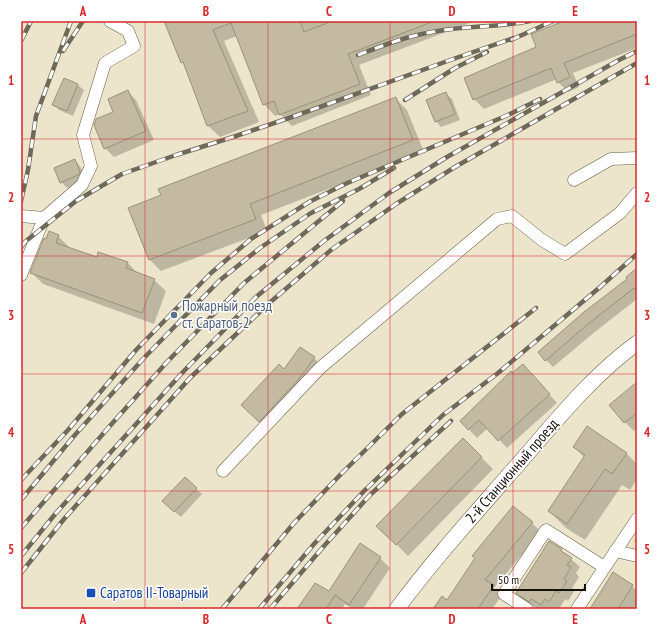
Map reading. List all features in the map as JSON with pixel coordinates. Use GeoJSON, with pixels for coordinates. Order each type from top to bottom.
{"type":"FeatureCollection","features":[{"type":"Feature","properties":{"kind":"main road","name":"2-й Станционный проезд"},"geometry":{"type":"LineString","coordinates":[[397,609],[427,570],[583,390],[626,350],[637,343]]}},
{"type":"Feature","properties":{"kind":"street"},"geometry":{"type":"LineString","coordinates":[[21,275],[44,218],[82,185],[91,166],[83,135],[105,63],[134,46],[128,30],[110,21]]}},
{"type":"Feature","properties":{"kind":"street"},"geometry":{"type":"LineString","coordinates":[[574,180],[611,159],[637,158]]}},
{"type":"Feature","properties":{"kind":"street"},"geometry":{"type":"LineString","coordinates":[[223,471],[320,368],[497,219],[512,216],[542,240],[565,254],[620,213],[637,193]]}},
{"type":"Feature","properties":{"kind":"street"},"geometry":{"type":"LineString","coordinates":[[21,216],[44,218]]}},
{"type":"Feature","properties":{"kind":"street"},"geometry":{"type":"LineString","coordinates":[[577,609],[637,518]]}},
{"type":"Feature","properties":{"kind":"street"},"geometry":{"type":"LineString","coordinates":[[527,609],[504,594],[546,530],[604,567]]}},
{"type":"Feature","properties":{"kind":"street"},"geometry":{"type":"LineString","coordinates":[[615,551],[637,556]]}},
{"type":"Feature","properties":{"kind":"building"},"geometry":{"type":"Polygon","coordinates":[[[164,21],[300,21],[304,32],[333,21],[432,22],[348,54],[360,84],[279,115],[274,101],[263,105],[231,23],[213,30],[248,111],[207,126],[183,62],[181,63],[164,21]]]}},
{"type":"Feature","properties":{"kind":"building"},"geometry":{"type":"Polygon","coordinates":[[[564,21],[637,21],[637,34],[564,63],[570,77],[557,83],[551,68],[473,100],[464,78],[536,47],[531,34],[564,21]]]}},
{"type":"Feature","properties":{"kind":"building"},"geometry":{"type":"Polygon","coordinates":[[[64,78],[78,84],[67,111],[52,105],[64,78]]]}},
{"type":"Feature","properties":{"kind":"building"},"geometry":{"type":"Polygon","coordinates":[[[128,90],[146,131],[104,149],[94,125],[96,119],[113,112],[108,99],[128,90]]]}},
{"type":"Feature","properties":{"kind":"building"},"geometry":{"type":"Polygon","coordinates":[[[446,92],[455,114],[435,122],[426,100],[446,92]]]}},
{"type":"Feature","properties":{"kind":"building"},"geometry":{"type":"Polygon","coordinates":[[[396,97],[413,140],[250,204],[256,219],[149,260],[128,208],[161,195],[158,189],[396,97]]]}},
{"type":"Feature","properties":{"kind":"building"},"geometry":{"type":"Polygon","coordinates":[[[75,159],[80,172],[78,175],[60,183],[54,168],[75,159]]]}},
{"type":"Feature","properties":{"kind":"building"},"geometry":{"type":"Polygon","coordinates":[[[49,231],[59,235],[56,243],[97,257],[98,252],[128,262],[126,268],[155,279],[142,313],[30,273],[44,238],[46,239],[49,231]]]}},
{"type":"Feature","properties":{"kind":"building"},"geometry":{"type":"Polygon","coordinates":[[[637,268],[637,292],[634,288],[588,324],[545,361],[538,352],[584,312],[627,279],[626,277],[637,268]]]}},
{"type":"Feature","properties":{"kind":"building"},"geometry":{"type":"Polygon","coordinates":[[[300,347],[315,357],[298,380],[259,422],[241,405],[279,364],[284,369],[300,347]]]}},
{"type":"Feature","properties":{"kind":"building"},"geometry":{"type":"Polygon","coordinates":[[[523,364],[550,394],[498,441],[479,420],[468,430],[460,421],[511,371],[512,373],[523,364]]]}},
{"type":"Feature","properties":{"kind":"building"},"geometry":{"type":"Polygon","coordinates":[[[637,382],[637,413],[624,423],[609,405],[637,382]]]}},
{"type":"Feature","properties":{"kind":"building"},"geometry":{"type":"Polygon","coordinates":[[[587,426],[627,453],[612,474],[605,469],[567,524],[548,511],[585,455],[573,447],[587,426]]]}},
{"type":"Feature","properties":{"kind":"building"},"geometry":{"type":"Polygon","coordinates":[[[463,438],[482,457],[396,545],[376,526],[463,438]]]}},
{"type":"Feature","properties":{"kind":"building"},"geometry":{"type":"Polygon","coordinates":[[[185,477],[197,488],[174,512],[162,501],[185,477]]]}},
{"type":"Feature","properties":{"kind":"building"},"geometry":{"type":"Polygon","coordinates":[[[513,506],[533,522],[485,580],[494,585],[478,609],[433,609],[442,596],[447,600],[475,558],[472,556],[513,506]]]}},
{"type":"Feature","properties":{"kind":"building"},"geometry":{"type":"Polygon","coordinates":[[[549,541],[562,549],[561,551],[572,558],[567,565],[571,567],[564,579],[567,581],[559,593],[556,591],[549,602],[545,599],[541,605],[531,599],[529,602],[516,593],[549,541]]]}},
{"type":"Feature","properties":{"kind":"building"},"geometry":{"type":"Polygon","coordinates":[[[360,543],[381,557],[349,605],[335,595],[326,609],[297,609],[315,583],[329,591],[360,543]]]}},
{"type":"Feature","properties":{"kind":"building"},"geometry":{"type":"Polygon","coordinates":[[[613,572],[633,585],[618,609],[590,609],[613,572]]]}},
{"type":"Feature","properties":{"kind":"railway"},"geometry":{"type":"LineString","coordinates":[[21,41],[31,21]]}},
{"type":"Feature","properties":{"kind":"railway"},"geometry":{"type":"LineString","coordinates":[[21,201],[28,170],[36,116],[71,21]]}},
{"type":"Feature","properties":{"kind":"railway"},"geometry":{"type":"LineString","coordinates":[[63,51],[83,21]]}},
{"type":"Feature","properties":{"kind":"railway"},"geometry":{"type":"LineString","coordinates":[[358,55],[417,35],[449,29],[530,21]]}},
{"type":"Feature","properties":{"kind":"railway"},"geometry":{"type":"LineString","coordinates":[[511,40],[553,21]]}},
{"type":"Feature","properties":{"kind":"railway"},"geometry":{"type":"LineString","coordinates":[[21,247],[26,241],[76,201],[122,174],[292,117],[514,38]]}},
{"type":"Feature","properties":{"kind":"railway"},"geometry":{"type":"LineString","coordinates":[[21,556],[56,513],[182,373],[256,297],[324,241],[389,193],[447,157],[637,51]]}},
{"type":"Feature","properties":{"kind":"railway"},"geometry":{"type":"LineString","coordinates":[[405,100],[455,68],[487,52]]}},
{"type":"Feature","properties":{"kind":"railway"},"geometry":{"type":"LineString","coordinates":[[21,573],[64,519],[190,378],[267,305],[331,250],[396,204],[455,167],[637,63]]}},
{"type":"Feature","properties":{"kind":"railway"},"geometry":{"type":"LineString","coordinates":[[21,480],[68,430],[136,350],[211,273],[251,239],[309,202],[345,184],[508,115],[540,99]]}},
{"type":"Feature","properties":{"kind":"railway"},"geometry":{"type":"LineString","coordinates":[[21,500],[74,436],[143,359],[219,281],[260,248],[311,213],[359,189],[394,168]]}},
{"type":"Feature","properties":{"kind":"railway"},"geometry":{"type":"LineString","coordinates":[[21,528],[167,362],[244,283],[343,201]]}},
{"type":"Feature","properties":{"kind":"railway"},"geometry":{"type":"LineString","coordinates":[[259,609],[314,544],[365,490],[443,415],[498,373],[637,254]]}},
{"type":"Feature","properties":{"kind":"railway"},"geometry":{"type":"LineString","coordinates":[[222,609],[294,523],[402,414],[536,308]]}},
{"type":"Feature","properties":{"kind":"railway"},"geometry":{"type":"LineString","coordinates":[[270,609],[370,495],[451,421]]}},
{"type":"Feature","properties":{"kind":"place","name":"Пожарный поезд ст. Саратов-2"},"geometry":{"type":"Point","coordinates":[174,315]}},
{"type":"Feature","properties":{"kind":"place","name":"Саратов II-Товарный"},"geometry":{"type":"Point","coordinates":[91,593]}}]}
